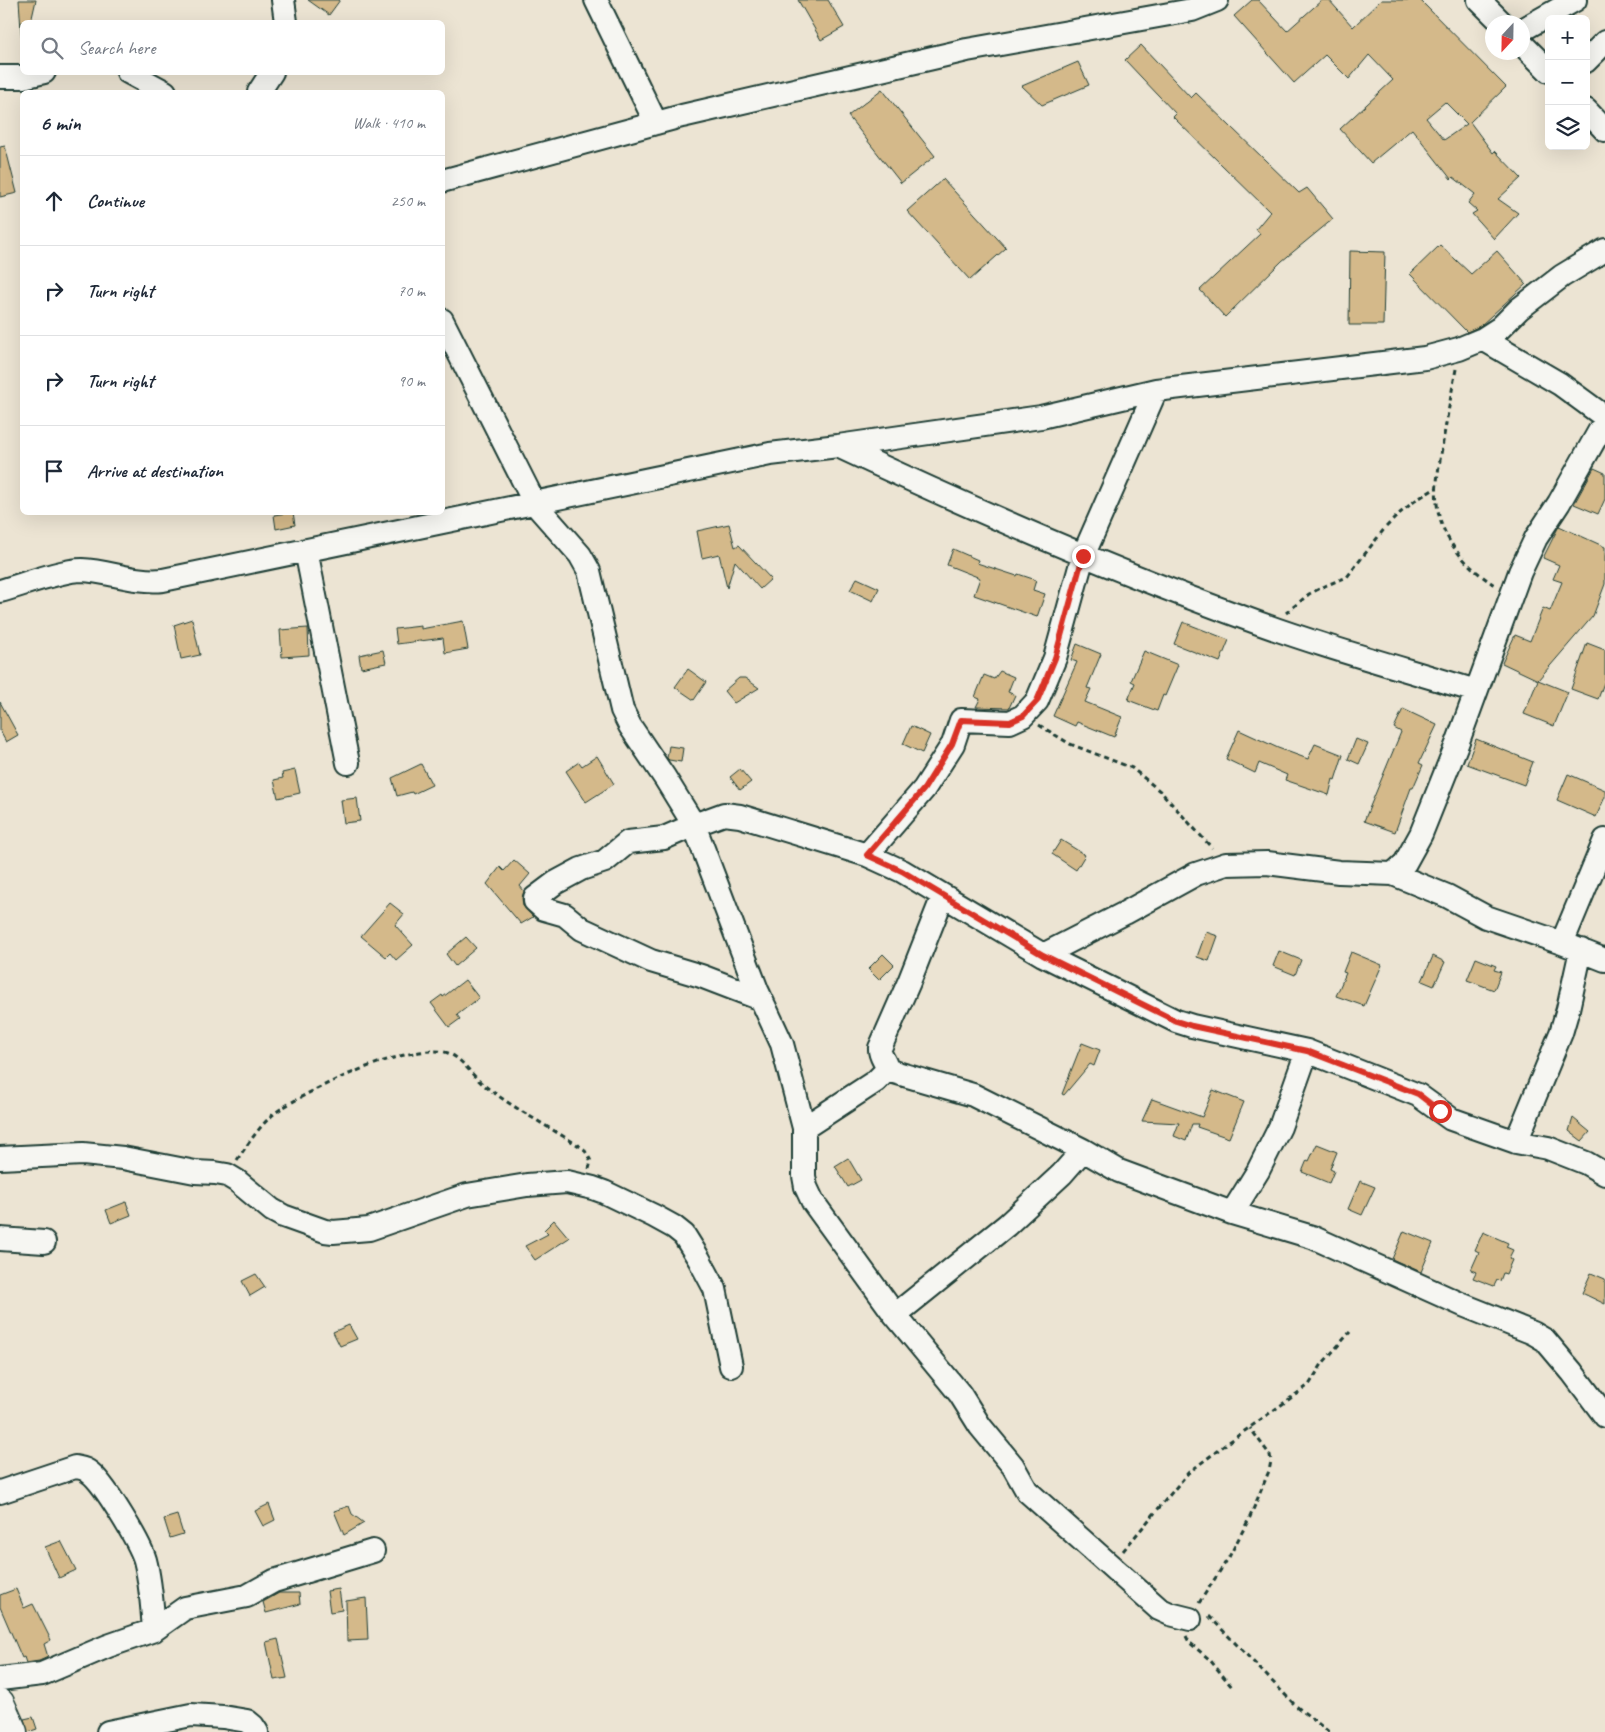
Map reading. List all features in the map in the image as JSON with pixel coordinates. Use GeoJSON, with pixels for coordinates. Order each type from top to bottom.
{"type":"FeatureCollection","features":[{"type":"Feature","properties":{"kind":"main road"},"geometry":{"type":"LineString","coordinates":[[0,1703],[13,1732]]}},
{"type":"Feature","properties":{"kind":"street"},"geometry":{"type":"LineString","coordinates":[[283,0],[286,20]]}},
{"type":"Feature","properties":{"kind":"street"},"geometry":{"type":"LineString","coordinates":[[596,0],[656,123]]}},
{"type":"Feature","properties":{"kind":"street"},"geometry":{"type":"LineString","coordinates":[[445,181],[656,123],[967,50],[1192,10],[1217,0]]}},
{"type":"Feature","properties":{"kind":"street"},"geometry":{"type":"LineString","coordinates":[[1479,0],[1494,15]]}},
{"type":"Feature","properties":{"kind":"street"},"geometry":{"type":"LineString","coordinates":[[1530,25],[1575,0]]}},
{"type":"Feature","properties":{"kind":"street"},"geometry":{"type":"LineString","coordinates":[[1587,60],[1605,42]]}},
{"type":"Feature","properties":{"kind":"street"},"geometry":{"type":"LineString","coordinates":[[1530,52],[1545,67]]}},
{"type":"Feature","properties":{"kind":"street"},"geometry":{"type":"LineString","coordinates":[[0,77],[31,75]]}},
{"type":"Feature","properties":{"kind":"street"},"geometry":{"type":"LineString","coordinates":[[133,75],[160,90]]}},
{"type":"Feature","properties":{"kind":"street"},"geometry":{"type":"LineString","coordinates":[[260,90],[270,75]]}},
{"type":"Feature","properties":{"kind":"street"},"geometry":{"type":"LineString","coordinates":[[1590,114],[1605,130]]}},
{"type":"Feature","properties":{"kind":"street"},"geometry":{"type":"LineString","coordinates":[[0,592],[71,571],[83,570],[154,581],[306,550],[392,522],[535,504],[770,454],[1041,417],[1156,390],[1425,358],[1483,340],[1562,276],[1605,250]]}},
{"type":"Feature","properties":{"kind":"street"},"geometry":{"type":"LineString","coordinates":[[445,326],[535,504],[580,555],[589,571],[622,710],[630,726],[694,825],[735,936],[782,1044],[804,1128],[806,1187],[813,1202],[895,1316],[960,1394],[980,1426],[1013,1466],[1026,1491],[1163,1612],[1194,1612]]}},
{"type":"Feature","properties":{"kind":"street"},"geometry":{"type":"LineString","coordinates":[[1483,340],[1560,384],[1605,417]]}},
{"type":"Feature","properties":{"kind":"street"},"geometry":{"type":"LineString","coordinates":[[867,855],[924,789],[952,744],[961,720],[1010,722],[1023,716],[1037,701],[1055,658],[1083,556],[1156,390]]}},
{"type":"Feature","properties":{"kind":"street"},"geometry":{"type":"LineString","coordinates":[[1393,874],[1405,863],[1421,834],[1520,572],[1536,538],[1559,503],[1605,421]]}},
{"type":"Feature","properties":{"kind":"street"},"geometry":{"type":"LineString","coordinates":[[838,446],[1083,556],[1272,628],[1476,691]]}},
{"type":"Feature","properties":{"kind":"street"},"geometry":{"type":"LineString","coordinates":[[306,550],[348,763]]}},
{"type":"Feature","properties":{"kind":"street"},"geometry":{"type":"LineString","coordinates":[[761,999],[701,976],[651,961],[582,929],[565,914],[544,909],[535,902],[536,896],[555,883],[590,865],[605,860],[628,842],[664,838],[724,814],[732,814],[867,855],[902,871],[1043,955],[1176,1021],[1307,1051],[1418,1094],[1452,1119],[1516,1142],[1548,1148],[1586,1163],[1605,1174]]}},
{"type":"Feature","properties":{"kind":"street"},"geometry":{"type":"LineString","coordinates":[[1516,1142],[1561,1033],[1568,1009],[1572,946],[1605,840]]}},
{"type":"Feature","properties":{"kind":"street"},"geometry":{"type":"LineString","coordinates":[[1043,955],[1196,874],[1226,864],[1267,863],[1339,872],[1393,874],[1447,896],[1486,917],[1572,946],[1605,960]]}},
{"type":"Feature","properties":{"kind":"street"},"geometry":{"type":"LineString","coordinates":[[887,1070],[880,1056],[880,1048],[943,896]]}},
{"type":"Feature","properties":{"kind":"street"},"geometry":{"type":"LineString","coordinates":[[1232,1213],[1258,1171],[1280,1127],[1307,1051]]}},
{"type":"Feature","properties":{"kind":"street"},"geometry":{"type":"LineString","coordinates":[[804,1128],[876,1081],[887,1070]]}},
{"type":"Feature","properties":{"kind":"street"},"geometry":{"type":"LineString","coordinates":[[887,1070],[973,1095],[1083,1150],[1119,1171],[1232,1213],[1312,1237],[1463,1305],[1533,1332],[1545,1340],[1605,1416]]}},
{"type":"Feature","properties":{"kind":"street"},"geometry":{"type":"LineString","coordinates":[[895,1316],[1007,1225],[1062,1174],[1083,1150]]}},
{"type":"Feature","properties":{"kind":"street"},"geometry":{"type":"LineString","coordinates":[[0,1158],[83,1154],[123,1158],[195,1172],[227,1175],[272,1210],[283,1216],[333,1232],[369,1229],[467,1195],[527,1185],[567,1182],[604,1192],[674,1227],[684,1235],[715,1289],[731,1366]]}},
{"type":"Feature","properties":{"kind":"street"},"geometry":{"type":"LineString","coordinates":[[0,1239],[44,1242]]}},
{"type":"Feature","properties":{"kind":"street"},"geometry":{"type":"LineString","coordinates":[[0,1492],[74,1468],[83,1468],[90,1472],[140,1548],[150,1583],[154,1630]]}},
{"type":"Feature","properties":{"kind":"street"},"geometry":{"type":"LineString","coordinates":[[0,1679],[42,1674],[108,1646],[154,1630],[185,1608],[247,1596],[274,1581],[373,1551]]}},
{"type":"Feature","properties":{"kind":"street"},"geometry":{"type":"LineString","coordinates":[[108,1732],[191,1715],[224,1717],[247,1721],[257,1732]]}},
{"type":"Feature","properties":{"kind":"path"},"geometry":{"type":"LineString","coordinates":[[1459,349],[1436,488],[1437,505],[1444,531],[1459,556],[1494,585],[1512,595]]}},
{"type":"Feature","properties":{"kind":"path"},"geometry":{"type":"LineString","coordinates":[[1272,628],[1289,610],[1309,594],[1348,577],[1385,528],[1416,500],[1436,488]]}},
{"type":"Feature","properties":{"kind":"path"},"geometry":{"type":"LineString","coordinates":[[1023,716],[1070,744],[1132,768],[1161,792],[1226,864]]}},
{"type":"Feature","properties":{"kind":"path"},"geometry":{"type":"LineString","coordinates":[[227,1175],[251,1140],[274,1114],[301,1096],[389,1058],[440,1052],[459,1060],[483,1084],[515,1108],[584,1149],[591,1164],[575,1184]]}},
{"type":"Feature","properties":{"kind":"path"},"geometry":{"type":"LineString","coordinates":[[1110,1567],[1188,1473],[1309,1385],[1322,1364],[1350,1332]]}},
{"type":"Feature","properties":{"kind":"path"},"geometry":{"type":"LineString","coordinates":[[1232,1687],[1210,1660],[1186,1637],[1194,1612],[1229,1557],[1250,1517],[1269,1471],[1270,1455],[1250,1428]]}},
{"type":"Feature","properties":{"kind":"path"},"geometry":{"type":"LineString","coordinates":[[1194,1612],[1296,1706],[1329,1732]]}},
{"type":"Feature","properties":{"kind":"building"},"geometry":{"type":"Polygon","coordinates":[[[19,0],[36,0],[31,20],[20,20],[19,0]]]}},
{"type":"Feature","properties":{"kind":"building"},"geometry":{"type":"Polygon","coordinates":[[[308,0],[340,0],[329,15],[308,0]]]}},
{"type":"Feature","properties":{"kind":"building"},"geometry":{"type":"Polygon","coordinates":[[[798,0],[828,0],[844,27],[821,40],[798,0]]]}},
{"type":"Feature","properties":{"kind":"building"},"geometry":{"type":"Polygon","coordinates":[[[1252,0],[1258,0],[1287,31],[1322,0],[1329,0],[1353,27],[1381,0],[1420,0],[1506,87],[1470,122],[1493,153],[1495,151],[1521,178],[1498,199],[1518,213],[1494,239],[1472,214],[1477,211],[1468,203],[1475,194],[1453,177],[1451,179],[1412,129],[1371,163],[1340,129],[1393,80],[1369,55],[1349,79],[1325,55],[1294,83],[1234,16],[1252,0]],[[1445,102],[1426,118],[1444,140],[1467,124],[1445,102]]]}},
{"type":"Feature","properties":{"kind":"building"},"geometry":{"type":"Polygon","coordinates":[[[1141,45],[1191,98],[1196,93],[1299,193],[1307,188],[1333,219],[1282,261],[1225,317],[1200,290],[1260,234],[1256,229],[1270,212],[1173,117],[1176,114],[1125,60],[1141,45]]]}},
{"type":"Feature","properties":{"kind":"building"},"geometry":{"type":"Polygon","coordinates":[[[1078,62],[1089,85],[1042,105],[1022,86],[1078,62]]]}},
{"type":"Feature","properties":{"kind":"building"},"geometry":{"type":"Polygon","coordinates":[[[882,89],[935,156],[901,183],[848,116],[882,89]]]}},
{"type":"Feature","properties":{"kind":"building"},"geometry":{"type":"Polygon","coordinates":[[[5,146],[17,193],[0,197],[0,147],[5,146]]]}},
{"type":"Feature","properties":{"kind":"building"},"geometry":{"type":"Polygon","coordinates":[[[943,179],[1006,248],[970,280],[907,211],[943,179]]]}},
{"type":"Feature","properties":{"kind":"building"},"geometry":{"type":"Polygon","coordinates":[[[1440,245],[1471,274],[1497,251],[1526,284],[1480,326],[1467,332],[1410,274],[1440,245]]]}},
{"type":"Feature","properties":{"kind":"building"},"geometry":{"type":"Polygon","coordinates":[[[1350,251],[1385,252],[1383,325],[1349,325],[1350,251]]]}},
{"type":"Feature","properties":{"kind":"building"},"geometry":{"type":"Polygon","coordinates":[[[1594,468],[1605,473],[1605,499],[1598,514],[1574,504],[1594,468]]]}},
{"type":"Feature","properties":{"kind":"building"},"geometry":{"type":"Polygon","coordinates":[[[274,515],[293,515],[295,525],[276,529],[274,515]]]}},
{"type":"Feature","properties":{"kind":"building"},"geometry":{"type":"Polygon","coordinates":[[[729,524],[735,547],[739,545],[771,579],[760,589],[735,561],[727,588],[719,554],[702,558],[697,531],[729,524]]]}},
{"type":"Feature","properties":{"kind":"building"},"geometry":{"type":"Polygon","coordinates":[[[1559,526],[1605,547],[1605,584],[1593,616],[1538,680],[1502,663],[1515,635],[1530,641],[1543,608],[1550,611],[1562,582],[1553,579],[1559,565],[1543,558],[1559,526]]]}},
{"type":"Feature","properties":{"kind":"building"},"geometry":{"type":"Polygon","coordinates":[[[953,549],[978,560],[977,563],[1036,580],[1033,590],[1045,594],[1037,617],[974,595],[980,578],[947,565],[953,549]]]}},
{"type":"Feature","properties":{"kind":"building"},"geometry":{"type":"Polygon","coordinates":[[[857,578],[879,588],[873,601],[850,590],[857,578]]]}},
{"type":"Feature","properties":{"kind":"building"},"geometry":{"type":"Polygon","coordinates":[[[192,619],[200,655],[181,659],[174,625],[192,619]]]}},
{"type":"Feature","properties":{"kind":"building"},"geometry":{"type":"Polygon","coordinates":[[[463,621],[468,649],[445,653],[443,638],[397,644],[395,629],[421,626],[421,629],[463,621]]]}},
{"type":"Feature","properties":{"kind":"building"},"geometry":{"type":"Polygon","coordinates":[[[1183,622],[1229,640],[1220,662],[1174,644],[1183,622]]]}},
{"type":"Feature","properties":{"kind":"building"},"geometry":{"type":"Polygon","coordinates":[[[308,628],[309,655],[282,657],[280,630],[308,628]]]}},
{"type":"Feature","properties":{"kind":"building"},"geometry":{"type":"Polygon","coordinates":[[[1587,643],[1605,650],[1605,680],[1598,699],[1571,689],[1587,643]]]}},
{"type":"Feature","properties":{"kind":"building"},"geometry":{"type":"Polygon","coordinates":[[[1077,644],[1101,654],[1087,688],[1091,689],[1085,702],[1122,717],[1114,737],[1077,722],[1075,726],[1053,716],[1077,662],[1071,660],[1077,644]]]}},
{"type":"Feature","properties":{"kind":"building"},"geometry":{"type":"Polygon","coordinates":[[[383,650],[386,663],[361,668],[359,655],[383,650]]]}},
{"type":"Feature","properties":{"kind":"building"},"geometry":{"type":"Polygon","coordinates":[[[1144,651],[1178,665],[1157,711],[1128,700],[1135,683],[1131,681],[1144,651]]]}},
{"type":"Feature","properties":{"kind":"building"},"geometry":{"type":"Polygon","coordinates":[[[688,669],[706,682],[694,700],[675,687],[688,669]]]}},
{"type":"Feature","properties":{"kind":"building"},"geometry":{"type":"Polygon","coordinates":[[[1000,671],[1014,677],[1008,692],[1015,695],[1009,708],[976,707],[980,699],[975,697],[984,675],[994,679],[1000,671]]]}},
{"type":"Feature","properties":{"kind":"building"},"geometry":{"type":"Polygon","coordinates":[[[739,678],[745,678],[759,688],[734,703],[724,691],[739,678]]]}},
{"type":"Feature","properties":{"kind":"building"},"geometry":{"type":"Polygon","coordinates":[[[1538,680],[1568,692],[1554,726],[1524,714],[1538,680]]]}},
{"type":"Feature","properties":{"kind":"building"},"geometry":{"type":"Polygon","coordinates":[[[0,702],[18,735],[6,742],[0,731],[0,702]]]}},
{"type":"Feature","properties":{"kind":"building"},"geometry":{"type":"Polygon","coordinates":[[[1403,709],[1437,725],[1419,763],[1423,765],[1413,788],[1411,788],[1395,832],[1364,821],[1401,732],[1394,728],[1403,709]]]}},
{"type":"Feature","properties":{"kind":"building"},"geometry":{"type":"Polygon","coordinates":[[[911,726],[930,735],[922,753],[903,744],[911,726]]]}},
{"type":"Feature","properties":{"kind":"building"},"geometry":{"type":"Polygon","coordinates":[[[1239,730],[1308,759],[1315,744],[1343,755],[1335,780],[1333,779],[1329,795],[1285,780],[1287,775],[1259,763],[1255,773],[1226,759],[1239,730]]]}},
{"type":"Feature","properties":{"kind":"building"},"geometry":{"type":"Polygon","coordinates":[[[1356,739],[1368,744],[1359,764],[1348,759],[1356,739]]]}},
{"type":"Feature","properties":{"kind":"building"},"geometry":{"type":"Polygon","coordinates":[[[1476,739],[1533,762],[1524,785],[1467,764],[1476,739]]]}},
{"type":"Feature","properties":{"kind":"building"},"geometry":{"type":"Polygon","coordinates":[[[669,746],[683,748],[681,762],[667,758],[669,746]]]}},
{"type":"Feature","properties":{"kind":"building"},"geometry":{"type":"Polygon","coordinates":[[[597,756],[614,784],[586,802],[566,771],[579,762],[582,766],[597,756]]]}},
{"type":"Feature","properties":{"kind":"building"},"geometry":{"type":"Polygon","coordinates":[[[421,764],[432,785],[413,794],[412,792],[397,796],[392,778],[421,764]]]}},
{"type":"Feature","properties":{"kind":"building"},"geometry":{"type":"Polygon","coordinates":[[[740,769],[751,782],[740,790],[730,777],[740,769]]]}},
{"type":"Feature","properties":{"kind":"building"},"geometry":{"type":"Polygon","coordinates":[[[295,770],[300,793],[278,798],[274,780],[283,778],[282,773],[295,770]]]}},
{"type":"Feature","properties":{"kind":"building"},"geometry":{"type":"Polygon","coordinates":[[[1568,774],[1605,790],[1605,797],[1596,817],[1557,800],[1568,774]]]}},
{"type":"Feature","properties":{"kind":"building"},"geometry":{"type":"Polygon","coordinates":[[[357,798],[360,821],[344,823],[341,800],[357,798]]]}},
{"type":"Feature","properties":{"kind":"building"},"geometry":{"type":"Polygon","coordinates":[[[1061,840],[1085,855],[1076,870],[1052,854],[1061,840]]]}},
{"type":"Feature","properties":{"kind":"building"},"geometry":{"type":"Polygon","coordinates":[[[514,860],[530,874],[520,886],[524,891],[522,898],[523,906],[533,917],[521,924],[487,884],[500,867],[504,871],[514,860]]]}},
{"type":"Feature","properties":{"kind":"building"},"geometry":{"type":"Polygon","coordinates":[[[390,903],[404,914],[395,925],[413,945],[396,960],[390,953],[386,957],[361,936],[390,903]]]}},
{"type":"Feature","properties":{"kind":"building"},"geometry":{"type":"Polygon","coordinates":[[[1206,932],[1218,936],[1209,961],[1197,957],[1206,932]]]}},
{"type":"Feature","properties":{"kind":"building"},"geometry":{"type":"Polygon","coordinates":[[[466,937],[476,948],[455,966],[446,954],[466,937]]]}},
{"type":"Feature","properties":{"kind":"building"},"geometry":{"type":"Polygon","coordinates":[[[1279,951],[1301,960],[1295,975],[1273,966],[1279,951]]]}},
{"type":"Feature","properties":{"kind":"building"},"geometry":{"type":"Polygon","coordinates":[[[1351,952],[1382,965],[1364,1006],[1336,996],[1346,973],[1343,972],[1351,952]]]}},
{"type":"Feature","properties":{"kind":"building"},"geometry":{"type":"Polygon","coordinates":[[[883,954],[894,965],[879,980],[868,969],[883,954]]]}},
{"type":"Feature","properties":{"kind":"building"},"geometry":{"type":"Polygon","coordinates":[[[1433,956],[1445,962],[1434,986],[1422,981],[1433,956]]]}},
{"type":"Feature","properties":{"kind":"building"},"geometry":{"type":"Polygon","coordinates":[[[1476,958],[1496,966],[1494,970],[1501,972],[1494,990],[1467,980],[1476,958]]]}},
{"type":"Feature","properties":{"kind":"building"},"geometry":{"type":"Polygon","coordinates":[[[465,980],[479,998],[457,1015],[460,1019],[449,1027],[431,1003],[442,995],[443,997],[465,980]]]}},
{"type":"Feature","properties":{"kind":"building"},"geometry":{"type":"Polygon","coordinates":[[[1082,1043],[1100,1050],[1094,1066],[1090,1064],[1064,1095],[1062,1094],[1082,1043]]]}},
{"type":"Feature","properties":{"kind":"building"},"geometry":{"type":"Polygon","coordinates":[[[1213,1090],[1244,1102],[1229,1138],[1197,1127],[1198,1124],[1192,1124],[1186,1141],[1174,1136],[1179,1123],[1142,1121],[1152,1099],[1202,1117],[1213,1090]]]}},
{"type":"Feature","properties":{"kind":"building"},"geometry":{"type":"Polygon","coordinates":[[[1573,1118],[1590,1132],[1582,1141],[1569,1131],[1573,1118]]]}},
{"type":"Feature","properties":{"kind":"building"},"geometry":{"type":"Polygon","coordinates":[[[1317,1144],[1337,1152],[1330,1169],[1334,1171],[1329,1183],[1302,1172],[1317,1144]]]}},
{"type":"Feature","properties":{"kind":"building"},"geometry":{"type":"Polygon","coordinates":[[[848,1158],[861,1180],[848,1187],[835,1166],[848,1158]]]}},
{"type":"Feature","properties":{"kind":"building"},"geometry":{"type":"Polygon","coordinates":[[[1360,1181],[1375,1187],[1362,1215],[1348,1209],[1360,1181]]]}},
{"type":"Feature","properties":{"kind":"building"},"geometry":{"type":"Polygon","coordinates":[[[126,1202],[131,1215],[111,1223],[106,1210],[126,1202]]]}},
{"type":"Feature","properties":{"kind":"building"},"geometry":{"type":"Polygon","coordinates":[[[554,1220],[569,1238],[535,1260],[525,1246],[548,1234],[544,1230],[554,1220]]]}},
{"type":"Feature","properties":{"kind":"building"},"geometry":{"type":"Polygon","coordinates":[[[1404,1231],[1433,1243],[1421,1272],[1392,1259],[1404,1231]]]}},
{"type":"Feature","properties":{"kind":"building"},"geometry":{"type":"Polygon","coordinates":[[[1483,1232],[1508,1243],[1506,1247],[1513,1250],[1509,1258],[1512,1260],[1506,1274],[1503,1273],[1500,1281],[1497,1280],[1494,1286],[1473,1278],[1476,1272],[1471,1270],[1479,1252],[1475,1250],[1483,1232]]]}},
{"type":"Feature","properties":{"kind":"building"},"geometry":{"type":"Polygon","coordinates":[[[1591,1273],[1605,1279],[1605,1304],[1582,1293],[1591,1273]]]}},
{"type":"Feature","properties":{"kind":"building"},"geometry":{"type":"Polygon","coordinates":[[[256,1274],[265,1287],[250,1296],[242,1281],[256,1274]]]}},
{"type":"Feature","properties":{"kind":"building"},"geometry":{"type":"Polygon","coordinates":[[[349,1325],[357,1339],[340,1346],[333,1332],[349,1325]]]}},
{"type":"Feature","properties":{"kind":"building"},"geometry":{"type":"Polygon","coordinates":[[[269,1504],[275,1520],[263,1526],[255,1511],[269,1504]]]}},
{"type":"Feature","properties":{"kind":"building"},"geometry":{"type":"Polygon","coordinates":[[[349,1506],[352,1514],[364,1523],[344,1535],[334,1511],[349,1506]]]}},
{"type":"Feature","properties":{"kind":"building"},"geometry":{"type":"Polygon","coordinates":[[[177,1515],[183,1534],[170,1538],[164,1519],[177,1515]]]}},
{"type":"Feature","properties":{"kind":"building"},"geometry":{"type":"Polygon","coordinates":[[[61,1541],[76,1570],[59,1578],[45,1547],[61,1541]]]}},
{"type":"Feature","properties":{"kind":"building"},"geometry":{"type":"Polygon","coordinates":[[[16,1589],[24,1608],[33,1604],[51,1640],[44,1644],[48,1657],[39,1661],[26,1663],[24,1657],[22,1658],[0,1607],[0,1595],[16,1589]]]}},
{"type":"Feature","properties":{"kind":"building"},"geometry":{"type":"Polygon","coordinates":[[[339,1589],[342,1610],[330,1612],[327,1591],[339,1589]]]}},
{"type":"Feature","properties":{"kind":"building"},"geometry":{"type":"Polygon","coordinates":[[[279,1593],[299,1593],[300,1604],[266,1613],[263,1602],[279,1593]]]}},
{"type":"Feature","properties":{"kind":"building"},"geometry":{"type":"Polygon","coordinates":[[[366,1598],[368,1640],[347,1641],[346,1601],[366,1598]]]}},
{"type":"Feature","properties":{"kind":"building"},"geometry":{"type":"Polygon","coordinates":[[[278,1639],[287,1678],[274,1680],[266,1642],[278,1639]]]}},
{"type":"Feature","properties":{"kind":"building"},"geometry":{"type":"Polygon","coordinates":[[[33,1717],[37,1729],[28,1732],[24,1719],[33,1717]]]}},
{"type":"Feature","properties":{"kind":"route"},"geometry":{"type":"LineString","coordinates":[[1083,556],[1055,658],[1037,701],[1023,716],[1010,722],[961,720],[947,755],[924,789],[867,855],[902,871],[1043,955],[1176,1021],[1307,1051],[1418,1094],[1440,1111]]}}]}
